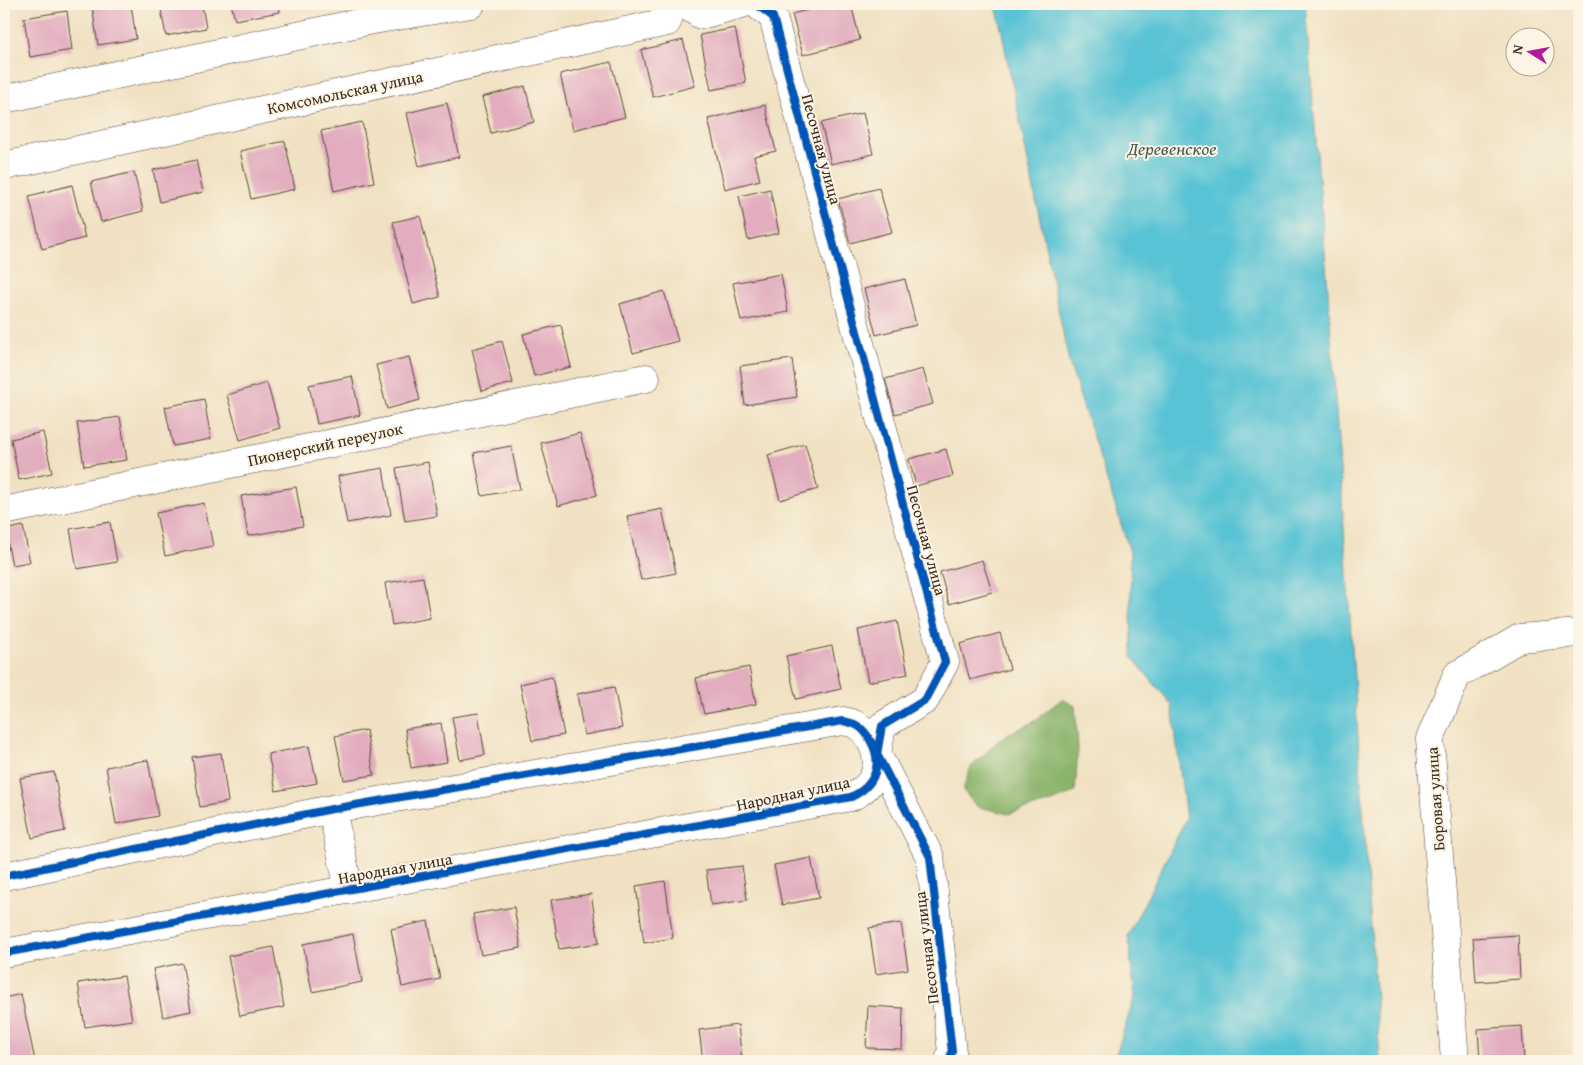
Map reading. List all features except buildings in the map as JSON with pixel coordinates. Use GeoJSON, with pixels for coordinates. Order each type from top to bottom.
{"type":"FeatureCollection","features":[{"type":"Feature","properties":{"kind":"street"},"geometry":{"type":"LineString","coordinates":[[4,99],[367,21],[471,4]]}},
{"type":"Feature","properties":{"kind":"street","name":"Комсомольская улица"},"geometry":{"type":"LineString","coordinates":[[4,166],[667,22],[673,4]]}},
{"type":"Feature","properties":{"kind":"street"},"geometry":{"type":"LineString","coordinates":[[684,4],[702,15],[742,4]]}},
{"type":"Feature","properties":{"kind":"street","name":"Песочная улица"},"geometry":{"type":"LineString","coordinates":[[756,4],[773,17],[945,662],[925,700],[882,726],[877,754],[930,857],[952,1052],[949,1061]]}},
{"type":"Feature","properties":{"kind":"street","name":"Пионерский переулок"},"geometry":{"type":"LineString","coordinates":[[4,511],[646,378]]}},
{"type":"Feature","properties":{"kind":"street","name":"Боровая улица"},"geometry":{"type":"LineString","coordinates":[[1455,1061],[1430,739],[1457,675],[1520,638],[1579,633]]}},
{"type":"Feature","properties":{"kind":"street"},"geometry":{"type":"LineString","coordinates":[[4,876],[332,809],[843,720],[856,725],[866,732],[877,754]]}},
{"type":"Feature","properties":{"kind":"street","name":"Народная улица"},"geometry":{"type":"LineString","coordinates":[[4,953],[851,797],[860,793],[877,772],[877,754]]}},
{"type":"Feature","properties":{"kind":"street"},"geometry":{"type":"LineString","coordinates":[[332,809],[349,890]]}},
{"type":"Feature","properties":{"kind":"green space"},"geometry":{"type":"Polygon","coordinates":[[[1062,699],[1075,706],[1078,748],[1075,792],[1052,802],[1008,814],[976,806],[963,790],[971,767],[1002,737],[1033,722],[1062,699]]]}},
{"type":"Feature","properties":{"kind":"water","name":"Деревенское"},"geometry":{"type":"Polygon","coordinates":[[[996,4],[1305,4],[1327,278],[1380,1061],[1114,1061],[1135,996],[1128,936],[1186,819],[1172,705],[1132,657],[1130,552],[1069,362],[996,4]]]}},
{"type":"Feature","properties":{"kind":"cycle path"},"geometry":{"type":"LineString","coordinates":[[756,4],[773,17],[945,662],[925,700],[882,726],[877,754],[930,857],[952,1052],[949,1061]]}},
{"type":"Feature","properties":{"kind":"cycle path"},"geometry":{"type":"LineString","coordinates":[[4,876],[332,809],[843,721],[855,724],[864,731],[870,740],[876,757],[875,773],[871,780],[866,787],[851,797],[4,953]]}}]}
